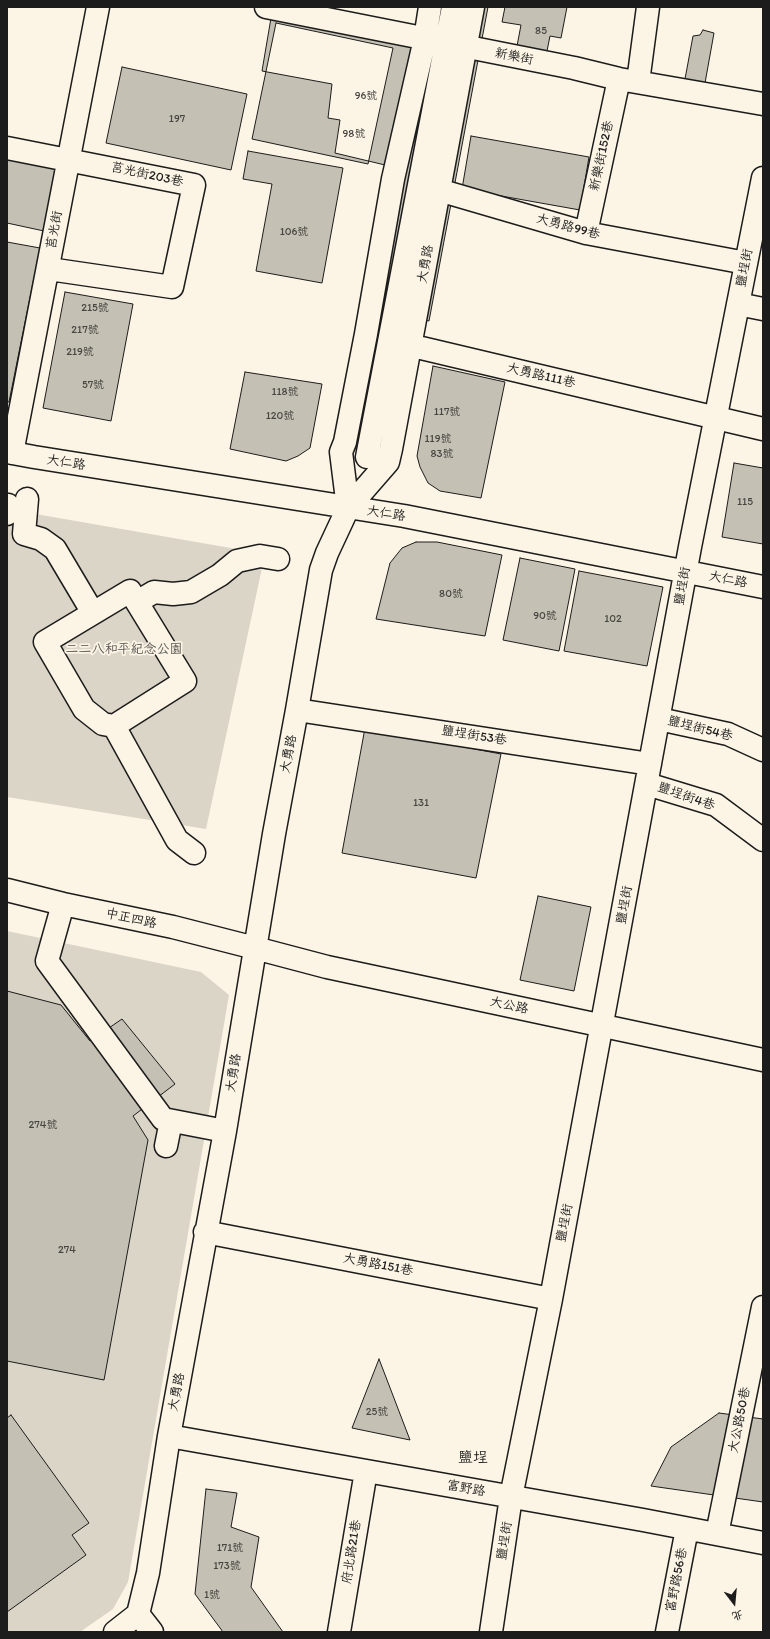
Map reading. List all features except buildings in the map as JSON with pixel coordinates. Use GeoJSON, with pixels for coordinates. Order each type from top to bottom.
{"type":"FeatureCollection","features":[{"type":"Feature","properties":{"kind":"street","name":"莒光街"},"geometry":{"type":"LineString","coordinates":[[10,452],[49,269],[68,159],[98,7]]}},
{"type":"Feature","properties":{"kind":"street","name":"新樂街"},"geometry":{"type":"LineString","coordinates":[[266,7],[574,68],[629,81],[763,104]]}},
{"type":"Feature","properties":{"kind":"street"},"geometry":{"type":"LineString","coordinates":[[348,508],[341,452],[345,442],[366,334],[393,179],[425,39],[430,7]]}},
{"type":"Feature","properties":{"kind":"street"},"geometry":{"type":"LineString","coordinates":[[453,7],[456,45]]}},
{"type":"Feature","properties":{"kind":"street"},"geometry":{"type":"LineString","coordinates":[[367,457],[389,341],[429,187],[456,45],[473,7]]}},
{"type":"Feature","properties":{"kind":"street","name":"新樂街152巷"},"geometry":{"type":"LineString","coordinates":[[586,233],[629,81],[648,7]]}},
{"type":"Feature","properties":{"kind":"street"},"geometry":{"type":"LineString","coordinates":[[7,148],[68,159]]}},
{"type":"Feature","properties":{"kind":"street","name":"莒光街203巷"},"geometry":{"type":"LineString","coordinates":[[49,269],[172,287],[194,185],[68,159]]}},
{"type":"Feature","properties":{"kind":"street","name":"鹽埕街"},"geometry":{"type":"LineString","coordinates":[[491,1632],[511,1497],[551,1299],[686,572],[763,178]]}},
{"type":"Feature","properties":{"kind":"street","name":"大勇路99巷"},"geometry":{"type":"LineString","coordinates":[[393,179],[429,187],[586,233],[746,263]]}},
{"type":"Feature","properties":{"kind":"street","name":"大勇路"},"geometry":{"type":"LineString","coordinates":[[138,1614],[148,1572],[169,1436],[205,1232],[225,1131],[274,834],[298,710],[321,570],[327,553],[348,508],[388,462],[411,345],[429,187]]}},
{"type":"Feature","properties":{"kind":"street"},"geometry":{"type":"LineString","coordinates":[[738,304],[763,309]]}},
{"type":"Feature","properties":{"kind":"street","name":"大勇路111巷"},"geometry":{"type":"LineString","coordinates":[[366,334],[389,341],[763,429]]}},
{"type":"Feature","properties":{"kind":"street","name":"大仁路"},"geometry":{"type":"LineString","coordinates":[[10,452],[404,516],[763,587]]}},
{"type":"Feature","properties":{"kind":"street"},"geometry":{"type":"LineString","coordinates":[[14,506],[24,534],[41,539],[55,549],[92,613]]}},
{"type":"Feature","properties":{"kind":"street"},"geometry":{"type":"LineString","coordinates":[[137,602],[154,592],[173,594],[191,592],[220,575],[237,561],[260,556],[278,559]]}},
{"type":"Feature","properties":{"kind":"street"},"geometry":{"type":"LineString","coordinates":[[130,591],[185,681],[114,726],[102,724],[84,709],[45,642],[92,613],[130,591]]}},
{"type":"Feature","properties":{"kind":"street","name":"鹽埕街53巷"},"geometry":{"type":"LineString","coordinates":[[298,710],[340,715],[648,774]]}},
{"type":"Feature","properties":{"kind":"street","name":"鹽埕街54巷"},"geometry":{"type":"LineString","coordinates":[[659,719],[728,734],[763,750]]}},
{"type":"Feature","properties":{"kind":"street"},"geometry":{"type":"LineString","coordinates":[[114,726],[177,840],[194,853]]}},
{"type":"Feature","properties":{"kind":"street","name":"鹽埕街4巷"},"geometry":{"type":"LineString","coordinates":[[648,774],[716,806],[763,840]]}},
{"type":"Feature","properties":{"kind":"street","name":"中正四路"},"geometry":{"type":"LineString","coordinates":[[7,890],[256,948]]}},
{"type":"Feature","properties":{"kind":"street"},"geometry":{"type":"LineString","coordinates":[[63,904],[47,961],[163,1119],[225,1131]]}},
{"type":"Feature","properties":{"kind":"street","name":"大公路"},"geometry":{"type":"LineString","coordinates":[[256,948],[327,968],[763,1060]]}},
{"type":"Feature","properties":{"kind":"street"},"geometry":{"type":"LineString","coordinates":[[166,1146],[171,1121]]}},
{"type":"Feature","properties":{"kind":"street","name":"大勇路151巷"},"geometry":{"type":"LineString","coordinates":[[205,1232],[551,1299]]}},
{"type":"Feature","properties":{"kind":"street","name":"大公路50巷"},"geometry":{"type":"LineString","coordinates":[[717,1534],[763,1307]]}},
{"type":"Feature","properties":{"kind":"street","name":"富野路"},"geometry":{"type":"LineString","coordinates":[[169,1436],[763,1543]]}},
{"type":"Feature","properties":{"kind":"street","name":"府北路21巷"},"geometry":{"type":"LineString","coordinates":[[339,1632],[366,1471]]}},
{"type":"Feature","properties":{"kind":"street","name":"富野路56巷"},"geometry":{"type":"LineString","coordinates":[[667,1632],[687,1529]]}},
{"type":"Feature","properties":{"kind":"street"},"geometry":{"type":"LineString","coordinates":[[115,1632],[138,1614],[152,1632]]}},
{"type":"Feature","properties":{"kind":"green space","name":"二二八和平紀念公園"},"geometry":{"type":"Polygon","coordinates":[[[7,509],[265,554],[206,829],[7,797],[7,509]]]}},
{"type":"Feature","properties":{"kind":"green space"},"geometry":{"type":"Polygon","coordinates":[[[7,931],[201,972],[229,995],[128,1582],[113,1609],[80,1632],[7,1632],[7,931]]]}},
{"type":"Feature","properties":{"kind":"district","name":"鹽埕"},"geometry":{"type":"Point","coordinates":[473,1458]}}]}
